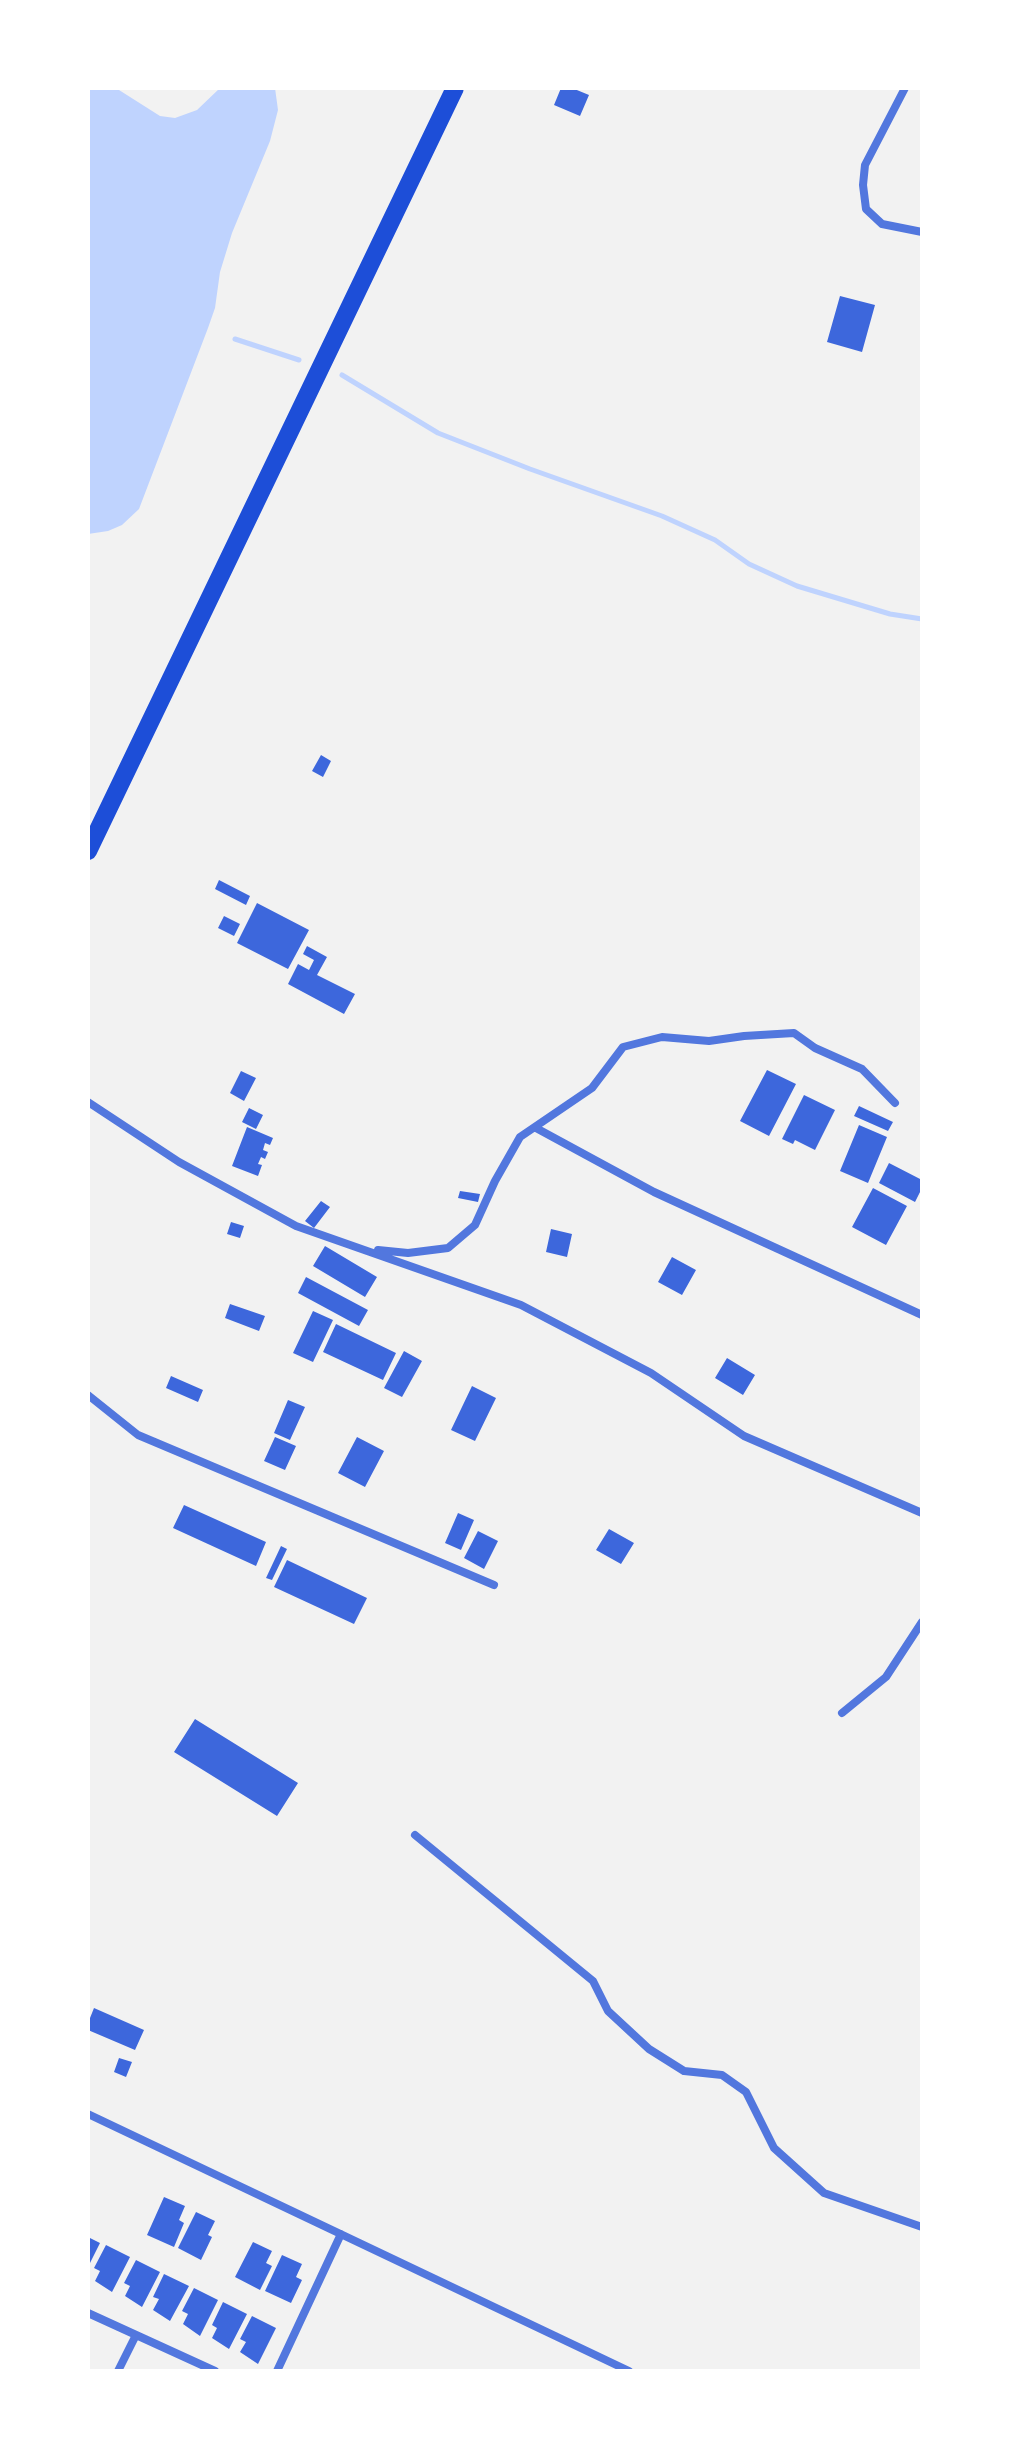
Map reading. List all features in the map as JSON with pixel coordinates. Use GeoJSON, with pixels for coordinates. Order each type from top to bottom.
{"type":"FeatureCollection","features":[{"type":"Feature","properties":{"kind":"main road"},"geometry":{"type":"LineString","coordinates":[[90,843],[455,88]]}},
{"type":"Feature","properties":{"kind":"street"},"geometry":{"type":"LineString","coordinates":[[905,88],[865,165],[866,209],[882,224],[922,232]]}},
{"type":"Feature","properties":{"kind":"street"},"geometry":{"type":"LineString","coordinates":[[365,1249],[408,1253],[448,1248],[475,1225],[520,1137],[592,1088],[623,1047],[662,1037],[709,1041],[794,1033],[815,1048],[862,1069],[895,1103]]}},
{"type":"Feature","properties":{"kind":"street"},"geometry":{"type":"LineString","coordinates":[[88,1102],[179,1162],[296,1226],[521,1305],[651,1373],[744,1436],[922,1513]]}},
{"type":"Feature","properties":{"kind":"street"},"geometry":{"type":"LineString","coordinates":[[536,1128],[654,1192],[922,1315]]}},
{"type":"Feature","properties":{"kind":"street"},"geometry":{"type":"LineString","coordinates":[[88,1395],[138,1435],[494,1585]]}},
{"type":"Feature","properties":{"kind":"street"},"geometry":{"type":"LineString","coordinates":[[842,1713],[886,1677],[922,1622]]}},
{"type":"Feature","properties":{"kind":"street"},"geometry":{"type":"LineString","coordinates":[[415,1835],[593,1981],[608,2011],[649,2049],[684,2071],[722,2075],[746,2092],[774,2148],[824,2193],[922,2227]]}},
{"type":"Feature","properties":{"kind":"street"},"geometry":{"type":"LineString","coordinates":[[88,2114],[629,2371]]}},
{"type":"Feature","properties":{"kind":"street"},"geometry":{"type":"LineString","coordinates":[[277,2371],[341,2234]]}},
{"type":"Feature","properties":{"kind":"street"},"geometry":{"type":"LineString","coordinates":[[88,2313],[215,2371]]}},
{"type":"Feature","properties":{"kind":"street"},"geometry":{"type":"LineString","coordinates":[[118,2371],[136,2335]]}},
{"type":"Feature","properties":{"kind":"water"},"geometry":{"type":"Polygon","coordinates":[[[88,88],[119,90],[160,116],[175,118],[197,110],[220,88],[275,88],[278,110],[270,141],[232,233],[220,272],[215,308],[139,509],[122,525],[88,534],[88,88]]]}},
{"type":"Feature","properties":{"kind":"building"},"geometry":{"type":"Polygon","coordinates":[[[561,88],[572,88],[589,95],[580,116],[554,105],[561,88]]]}},
{"type":"Feature","properties":{"kind":"building"},"geometry":{"type":"Polygon","coordinates":[[[840,296],[875,305],[862,352],[827,342],[840,296]]]}},
{"type":"Feature","properties":{"kind":"building"},"geometry":{"type":"Polygon","coordinates":[[[321,755],[331,761],[323,777],[312,771],[321,755]]]}},
{"type":"Feature","properties":{"kind":"building"},"geometry":{"type":"Polygon","coordinates":[[[219,880],[250,896],[246,905],[215,889],[219,880]]]}},
{"type":"Feature","properties":{"kind":"building"},"geometry":{"type":"Polygon","coordinates":[[[257,903],[309,930],[288,969],[237,943],[257,903]]]}},
{"type":"Feature","properties":{"kind":"building"},"geometry":{"type":"Polygon","coordinates":[[[224,916],[240,924],[234,936],[218,928],[224,916]]]}},
{"type":"Feature","properties":{"kind":"building"},"geometry":{"type":"Polygon","coordinates":[[[307,946],[327,957],[317,975],[355,994],[344,1014],[288,984],[298,964],[309,970],[314,960],[303,954],[307,946]]]}},
{"type":"Feature","properties":{"kind":"building"},"geometry":{"type":"Polygon","coordinates":[[[767,1070],[796,1084],[769,1136],[740,1121],[767,1070]]]}},
{"type":"Feature","properties":{"kind":"building"},"geometry":{"type":"Polygon","coordinates":[[[241,1071],[256,1078],[244,1101],[230,1093],[241,1071]]]}},
{"type":"Feature","properties":{"kind":"building"},"geometry":{"type":"Polygon","coordinates":[[[804,1095],[835,1110],[815,1150],[795,1140],[793,1144],[782,1139],[804,1095]]]}},
{"type":"Feature","properties":{"kind":"building"},"geometry":{"type":"Polygon","coordinates":[[[859,1106],[893,1122],[888,1131],[854,1116],[859,1106]]]}},
{"type":"Feature","properties":{"kind":"building"},"geometry":{"type":"Polygon","coordinates":[[[249,1108],[263,1115],[256,1129],[242,1122],[249,1108]]]}},
{"type":"Feature","properties":{"kind":"building"},"geometry":{"type":"Polygon","coordinates":[[[859,1125],[887,1137],[868,1183],[840,1171],[859,1125]]]}},
{"type":"Feature","properties":{"kind":"building"},"geometry":{"type":"Polygon","coordinates":[[[247,1127],[273,1138],[270,1145],[265,1143],[263,1150],[268,1152],[258,1164],[262,1165],[258,1176],[232,1166],[247,1127]]]}},
{"type":"Feature","properties":{"kind":"building"},"geometry":{"type":"Polygon","coordinates":[[[889,1163],[922,1180],[922,1188],[915,1202],[879,1183],[889,1163]]]}},
{"type":"Feature","properties":{"kind":"building"},"geometry":{"type":"Polygon","coordinates":[[[873,1188],[907,1206],[886,1245],[852,1227],[873,1188]]]}},
{"type":"Feature","properties":{"kind":"building"},"geometry":{"type":"Polygon","coordinates":[[[460,1191],[480,1194],[478,1202],[458,1198],[460,1191]]]}},
{"type":"Feature","properties":{"kind":"building"},"geometry":{"type":"Polygon","coordinates":[[[321,1201],[330,1207],[314,1228],[305,1221],[321,1201]]]}},
{"type":"Feature","properties":{"kind":"building"},"geometry":{"type":"Polygon","coordinates":[[[231,1222],[244,1226],[240,1238],[227,1234],[231,1222]]]}},
{"type":"Feature","properties":{"kind":"building"},"geometry":{"type":"Polygon","coordinates":[[[551,1229],[572,1234],[567,1257],[546,1252],[551,1229]]]}},
{"type":"Feature","properties":{"kind":"building"},"geometry":{"type":"Polygon","coordinates":[[[325,1246],[377,1277],[365,1297],[313,1266],[325,1246]]]}},
{"type":"Feature","properties":{"kind":"building"},"geometry":{"type":"Polygon","coordinates":[[[672,1257],[696,1270],[682,1295],[658,1282],[672,1257]]]}},
{"type":"Feature","properties":{"kind":"building"},"geometry":{"type":"Polygon","coordinates":[[[306,1277],[368,1310],[359,1326],[298,1293],[306,1277]]]}},
{"type":"Feature","properties":{"kind":"building"},"geometry":{"type":"Polygon","coordinates":[[[230,1304],[265,1316],[259,1331],[225,1318],[230,1304]]]}},
{"type":"Feature","properties":{"kind":"building"},"geometry":{"type":"Polygon","coordinates":[[[313,1311],[333,1320],[313,1362],[293,1353],[313,1311]]]}},
{"type":"Feature","properties":{"kind":"building"},"geometry":{"type":"Polygon","coordinates":[[[336,1324],[396,1353],[383,1380],[323,1352],[336,1324]]]}},
{"type":"Feature","properties":{"kind":"building"},"geometry":{"type":"Polygon","coordinates":[[[404,1351],[422,1361],[402,1397],[384,1388],[404,1351]]]}},
{"type":"Feature","properties":{"kind":"building"},"geometry":{"type":"Polygon","coordinates":[[[727,1358],[755,1375],[743,1395],[715,1378],[727,1358]]]}},
{"type":"Feature","properties":{"kind":"building"},"geometry":{"type":"Polygon","coordinates":[[[171,1376],[203,1390],[198,1402],[166,1388],[171,1376]]]}},
{"type":"Feature","properties":{"kind":"building"},"geometry":{"type":"Polygon","coordinates":[[[472,1386],[496,1398],[475,1441],[451,1430],[472,1386]]]}},
{"type":"Feature","properties":{"kind":"building"},"geometry":{"type":"Polygon","coordinates":[[[288,1400],[305,1407],[290,1440],[274,1433],[288,1400]]]}},
{"type":"Feature","properties":{"kind":"building"},"geometry":{"type":"Polygon","coordinates":[[[275,1437],[296,1446],[285,1470],[264,1461],[275,1437]]]}},
{"type":"Feature","properties":{"kind":"building"},"geometry":{"type":"Polygon","coordinates":[[[357,1437],[384,1451],[365,1487],[338,1473],[357,1437]]]}},
{"type":"Feature","properties":{"kind":"building"},"geometry":{"type":"Polygon","coordinates":[[[184,1505],[266,1542],[256,1566],[173,1528],[184,1505]]]}},
{"type":"Feature","properties":{"kind":"building"},"geometry":{"type":"Polygon","coordinates":[[[458,1513],[474,1520],[461,1550],[445,1543],[458,1513]]]}},
{"type":"Feature","properties":{"kind":"building"},"geometry":{"type":"Polygon","coordinates":[[[609,1529],[634,1543],[621,1564],[596,1550],[609,1529]]]}},
{"type":"Feature","properties":{"kind":"building"},"geometry":{"type":"Polygon","coordinates":[[[478,1531],[498,1541],[484,1569],[464,1558],[478,1531]]]}},
{"type":"Feature","properties":{"kind":"building"},"geometry":{"type":"Polygon","coordinates":[[[281,1546],[287,1549],[272,1580],[266,1578],[281,1546]]]}},
{"type":"Feature","properties":{"kind":"building"},"geometry":{"type":"Polygon","coordinates":[[[287,1560],[367,1598],[354,1624],[274,1587],[287,1560]]]}},
{"type":"Feature","properties":{"kind":"building"},"geometry":{"type":"Polygon","coordinates":[[[195,1719],[298,1783],[277,1816],[174,1752],[195,1719]]]}},
{"type":"Feature","properties":{"kind":"building"},"geometry":{"type":"Polygon","coordinates":[[[94,2008],[144,2030],[135,2050],[88,2030],[94,2008]]]}},
{"type":"Feature","properties":{"kind":"building"},"geometry":{"type":"Polygon","coordinates":[[[119,2058],[132,2062],[126,2077],[114,2072],[119,2058]]]}},
{"type":"Feature","properties":{"kind":"building"},"geometry":{"type":"Polygon","coordinates":[[[164,2197],[185,2206],[179,2220],[184,2223],[174,2247],[147,2235],[164,2197]]]}},
{"type":"Feature","properties":{"kind":"building"},"geometry":{"type":"Polygon","coordinates":[[[196,2212],[215,2221],[208,2235],[212,2237],[201,2260],[178,2248],[196,2212]]]}},
{"type":"Feature","properties":{"kind":"building"},"geometry":{"type":"Polygon","coordinates":[[[88,2237],[100,2243],[88,2267],[88,2237]]]}},
{"type":"Feature","properties":{"kind":"building"},"geometry":{"type":"Polygon","coordinates":[[[253,2242],[272,2251],[266,2263],[272,2266],[260,2290],[235,2277],[253,2242]]]}},
{"type":"Feature","properties":{"kind":"building"},"geometry":{"type":"Polygon","coordinates":[[[106,2245],[130,2257],[112,2292],[95,2281],[100,2271],[94,2268],[106,2245]]]}},
{"type":"Feature","properties":{"kind":"building"},"geometry":{"type":"Polygon","coordinates":[[[282,2255],[302,2264],[296,2277],[302,2280],[291,2303],[265,2291],[282,2255]]]}},
{"type":"Feature","properties":{"kind":"building"},"geometry":{"type":"Polygon","coordinates":[[[136,2260],[160,2272],[142,2307],[125,2296],[130,2286],[124,2283],[136,2260]]]}},
{"type":"Feature","properties":{"kind":"building"},"geometry":{"type":"Polygon","coordinates":[[[164,2274],[189,2286],[170,2321],[153,2310],[159,2299],[153,2297],[164,2274]]]}},
{"type":"Feature","properties":{"kind":"building"},"geometry":{"type":"Polygon","coordinates":[[[194,2288],[218,2300],[200,2336],[183,2324],[188,2314],[182,2311],[194,2288]]]}},
{"type":"Feature","properties":{"kind":"building"},"geometry":{"type":"Polygon","coordinates":[[[223,2302],[247,2314],[229,2349],[212,2338],[217,2328],[212,2325],[223,2302]]]}},
{"type":"Feature","properties":{"kind":"building"},"geometry":{"type":"Polygon","coordinates":[[[252,2316],[276,2328],[258,2364],[240,2352],[246,2342],[240,2339],[252,2316]]]}},
{"type":"Feature","properties":{"kind":"waterway"},"geometry":{"type":"LineString","coordinates":[[235,339],[299,360]]}},
{"type":"Feature","properties":{"kind":"waterway"},"geometry":{"type":"LineString","coordinates":[[342,375],[438,433],[662,516],[715,540],[749,564],[797,586],[890,614],[922,619]]}}]}
